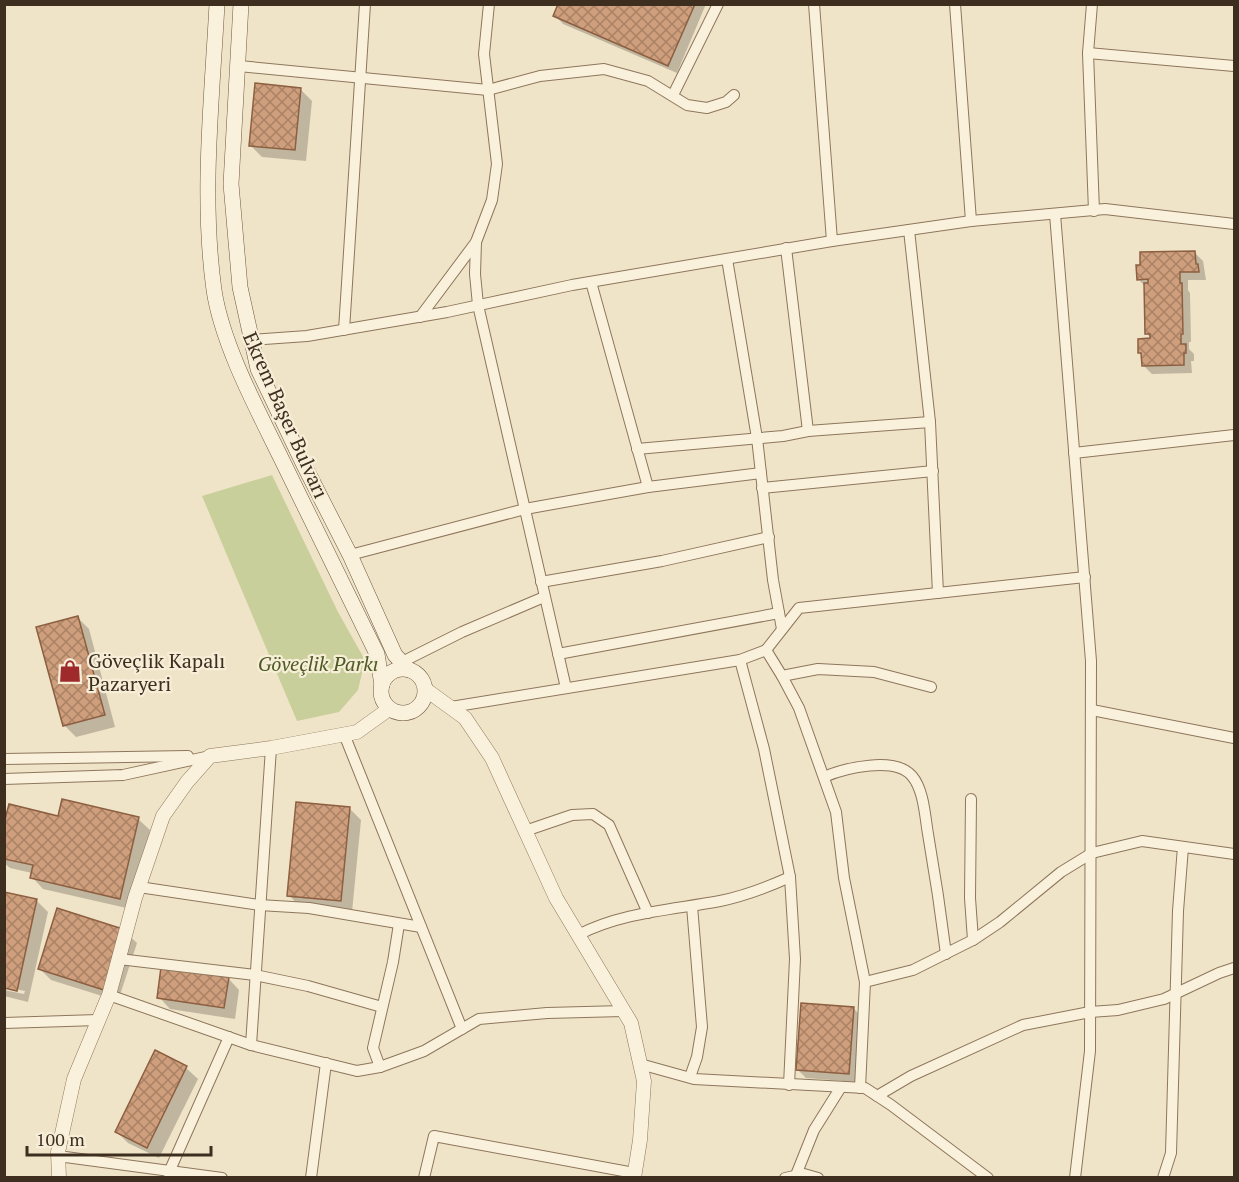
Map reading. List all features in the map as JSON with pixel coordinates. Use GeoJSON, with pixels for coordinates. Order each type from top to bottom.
{"type":"FeatureCollection","features":[{"type":"Feature","properties":{"kind":"main road","name":"Ekrem Başer Bulvarı"},"geometry":{"type":"LineString","coordinates":[[217,4],[208,171],[208,226],[215,292],[226,335],[253,401],[377,654],[382,685]]}},
{"type":"Feature","properties":{"kind":"main road","name":"Ekrem Başer Bulvarı"},"geometry":{"type":"LineString","coordinates":[[241,4],[231,184],[240,287],[258,369],[350,555],[395,655],[406,666]]}},
{"type":"Feature","properties":{"kind":"main road"},"geometry":{"type":"LineString","coordinates":[[406,666],[423,681],[425,698],[414,711],[406,714],[389,709],[383,702],[381,694],[386,677],[406,666]]}},
{"type":"Feature","properties":{"kind":"street"},"geometry":{"type":"LineString","coordinates":[[344,330],[365,4]]}},
{"type":"Feature","properties":{"kind":"street"},"geometry":{"type":"LineString","coordinates":[[420,317],[476,242],[492,200],[497,164],[484,54],[489,4]]}},
{"type":"Feature","properties":{"kind":"street"},"geometry":{"type":"LineString","coordinates":[[673,95],[718,4]]}},
{"type":"Feature","properties":{"kind":"street"},"geometry":{"type":"LineString","coordinates":[[814,4],[832,241]]}},
{"type":"Feature","properties":{"kind":"street"},"geometry":{"type":"LineString","coordinates":[[955,4],[971,221]]}},
{"type":"Feature","properties":{"kind":"street"},"geometry":{"type":"LineString","coordinates":[[1092,4],[1088,53],[1094,210]]}},
{"type":"Feature","properties":{"kind":"street"},"geometry":{"type":"LineString","coordinates":[[1088,53],[1234,66]]}},
{"type":"Feature","properties":{"kind":"street"},"geometry":{"type":"LineString","coordinates":[[239,66],[488,90],[540,76],[604,69],[648,81],[687,105],[707,108],[726,102],[734,94]]}},
{"type":"Feature","properties":{"kind":"street"},"geometry":{"type":"LineString","coordinates":[[252,340],[307,336],[344,330],[591,282],[786,248],[971,221],[1105,210],[1234,224]]}},
{"type":"Feature","properties":{"kind":"street"},"geometry":{"type":"LineString","coordinates":[[1055,214],[1091,661],[1090,1051],[1075,1178]]}},
{"type":"Feature","properties":{"kind":"street"},"geometry":{"type":"LineString","coordinates":[[909,230],[930,422],[938,593]]}},
{"type":"Feature","properties":{"kind":"street"},"geometry":{"type":"LineString","coordinates":[[476,242],[475,274],[478,305],[566,688]]}},
{"type":"Feature","properties":{"kind":"street"},"geometry":{"type":"LineString","coordinates":[[786,248],[808,431]]}},
{"type":"Feature","properties":{"kind":"street"},"geometry":{"type":"LineString","coordinates":[[727,259],[757,438],[773,580],[782,629]]}},
{"type":"Feature","properties":{"kind":"street"},"geometry":{"type":"LineString","coordinates":[[591,282],[648,487]]}},
{"type":"Feature","properties":{"kind":"street"},"geometry":{"type":"LineString","coordinates":[[638,449],[808,431],[930,422]]}},
{"type":"Feature","properties":{"kind":"street"},"geometry":{"type":"LineString","coordinates":[[1074,453],[1234,435]]}},
{"type":"Feature","properties":{"kind":"street"},"geometry":{"type":"LineString","coordinates":[[762,488],[933,471]]}},
{"type":"Feature","properties":{"kind":"street"},"geometry":{"type":"LineString","coordinates":[[350,555],[525,509],[648,487],[761,473]]}},
{"type":"Feature","properties":{"kind":"street"},"geometry":{"type":"LineString","coordinates":[[541,582],[662,561],[769,537]]}},
{"type":"Feature","properties":{"kind":"street"},"geometry":{"type":"LineString","coordinates":[[451,707],[740,660],[766,650],[799,608],[1085,577]]}},
{"type":"Feature","properties":{"kind":"street"},"geometry":{"type":"LineString","coordinates":[[406,666],[462,632],[544,597]]}},
{"type":"Feature","properties":{"kind":"street"},"geometry":{"type":"LineString","coordinates":[[558,654],[779,613]]}},
{"type":"Feature","properties":{"kind":"street"},"geometry":{"type":"LineString","coordinates":[[766,650],[799,708],[836,812],[844,878],[865,982],[860,1088]]}},
{"type":"Feature","properties":{"kind":"street"},"geometry":{"type":"LineString","coordinates":[[740,660],[764,749],[790,877],[795,959],[789,1085]]}},
{"type":"Feature","properties":{"kind":"street"},"geometry":{"type":"LineString","coordinates":[[782,676],[819,669],[874,672],[932,687]]}},
{"type":"Feature","properties":{"kind":"street"},"geometry":{"type":"LineString","coordinates":[[424,1178],[434,1136],[634,1175],[640,1140],[644,1082],[631,1023],[556,898],[492,758],[465,717],[425,689]]}},
{"type":"Feature","properties":{"kind":"street"},"geometry":{"type":"LineString","coordinates":[[4,779],[123,775],[210,756],[271,748],[357,732],[389,709]]}},
{"type":"Feature","properties":{"kind":"street"},"geometry":{"type":"LineString","coordinates":[[1092,710],[1234,738]]}},
{"type":"Feature","properties":{"kind":"street"},"geometry":{"type":"LineString","coordinates":[[344,734],[462,1029]]}},
{"type":"Feature","properties":{"kind":"street"},"geometry":{"type":"LineString","coordinates":[[251,1045],[271,748]]}},
{"type":"Feature","properties":{"kind":"street"},"geometry":{"type":"LineString","coordinates":[[4,759],[128,755],[210,756]]}},
{"type":"Feature","properties":{"kind":"street"},"geometry":{"type":"LineString","coordinates":[[59,1178],[58,1156],[74,1079],[109,995],[139,887],[163,816],[187,782],[210,756]]}},
{"type":"Feature","properties":{"kind":"street"},"geometry":{"type":"LineString","coordinates":[[824,777],[843,769],[876,765],[900,768],[911,775],[918,786],[925,819],[938,890],[946,954]]}},
{"type":"Feature","properties":{"kind":"street"},"geometry":{"type":"LineString","coordinates":[[971,799],[970,898],[973,940]]}},
{"type":"Feature","properties":{"kind":"street"},"geometry":{"type":"LineString","coordinates":[[525,831],[573,815],[593,814],[609,825],[648,913]]}},
{"type":"Feature","properties":{"kind":"street"},"geometry":{"type":"LineString","coordinates":[[865,982],[913,970],[973,940],[1000,922],[1061,872],[1092,853],[1142,841],[1234,854]]}},
{"type":"Feature","properties":{"kind":"street"},"geometry":{"type":"LineString","coordinates":[[1163,1178],[1171,1153],[1178,911],[1183,847]]}},
{"type":"Feature","properties":{"kind":"street"},"geometry":{"type":"LineString","coordinates":[[578,935],[614,919],[723,900],[765,888],[790,877]]}},
{"type":"Feature","properties":{"kind":"street"},"geometry":{"type":"LineString","coordinates":[[139,887],[259,905],[309,908],[421,927]]}},
{"type":"Feature","properties":{"kind":"street"},"geometry":{"type":"LineString","coordinates":[[690,1077],[697,1057],[702,1027],[692,906]]}},
{"type":"Feature","properties":{"kind":"street"},"geometry":{"type":"LineString","coordinates":[[380,1067],[373,1048],[399,924]]}},
{"type":"Feature","properties":{"kind":"street"},"geometry":{"type":"LineString","coordinates":[[119,959],[255,975],[308,986],[382,1007]]}},
{"type":"Feature","properties":{"kind":"street"},"geometry":{"type":"LineString","coordinates":[[877,1096],[910,1076],[1023,1025],[1090,1012],[1118,1010],[1164,999],[1234,968]]}},
{"type":"Feature","properties":{"kind":"street"},"geometry":{"type":"LineString","coordinates":[[109,995],[251,1045],[357,1071],[380,1067],[424,1051],[479,1019],[547,1013],[623,1011]]}},
{"type":"Feature","properties":{"kind":"street"},"geometry":{"type":"LineString","coordinates":[[4,1023],[98,1020]]}},
{"type":"Feature","properties":{"kind":"street"},"geometry":{"type":"LineString","coordinates":[[170,1174],[229,1037]]}},
{"type":"Feature","properties":{"kind":"street"},"geometry":{"type":"LineString","coordinates":[[311,1178],[326,1063]]}},
{"type":"Feature","properties":{"kind":"street"},"geometry":{"type":"LineString","coordinates":[[640,1064],[690,1077],[865,1088],[988,1178]]}},
{"type":"Feature","properties":{"kind":"street"},"geometry":{"type":"LineString","coordinates":[[796,1175],[814,1130],[841,1088]]}},
{"type":"Feature","properties":{"kind":"street"},"geometry":{"type":"LineString","coordinates":[[58,1156],[170,1174],[222,1178]]}},
{"type":"Feature","properties":{"kind":"street"},"geometry":{"type":"LineString","coordinates":[[785,1178],[804,1174],[818,1178]]}},
{"type":"Feature","properties":{"kind":"green space","name":"Göveçlik Parkı"},"geometry":{"type":"Polygon","coordinates":[[[272,475],[338,612],[365,660],[358,690],[339,712],[297,721],[202,496],[272,475]]]}},
{"type":"Feature","properties":{"kind":"building"},"geometry":{"type":"Polygon","coordinates":[[[558,4],[695,4],[668,66],[553,16],[558,4]]]}},
{"type":"Feature","properties":{"kind":"building"},"geometry":{"type":"Polygon","coordinates":[[[255,83],[301,88],[295,150],[249,146],[255,83]]]}},
{"type":"Feature","properties":{"kind":"building"},"geometry":{"type":"Polygon","coordinates":[[[1195,251],[1199,272],[1180,272],[1183,334],[1181,334],[1181,344],[1186,344],[1184,365],[1142,366],[1141,353],[1138,353],[1138,339],[1150,338],[1150,334],[1145,334],[1144,283],[1148,283],[1148,279],[1137,280],[1136,265],[1140,265],[1140,252],[1195,251]]]}},
{"type":"Feature","properties":{"kind":"building","name":"Göveçlik Kapalı Pazaryeri"},"geometry":{"type":"Polygon","coordinates":[[[78,616],[105,715],[63,726],[36,627],[78,616]]]}},
{"type":"Feature","properties":{"kind":"building"},"geometry":{"type":"Polygon","coordinates":[[[62,799],[139,817],[120,899],[30,878],[33,865],[4,859],[4,823],[9,804],[58,816],[62,799]]]}},
{"type":"Feature","properties":{"kind":"building"},"geometry":{"type":"Polygon","coordinates":[[[296,802],[350,807],[341,901],[287,896],[296,802]]]}},
{"type":"Feature","properties":{"kind":"building"},"geometry":{"type":"Polygon","coordinates":[[[4,892],[37,899],[17,991],[4,988],[4,892]]]}},
{"type":"Feature","properties":{"kind":"building"},"geometry":{"type":"Polygon","coordinates":[[[57,908],[126,930],[107,991],[38,969],[57,908]]]}},
{"type":"Feature","properties":{"kind":"building"},"geometry":{"type":"Polygon","coordinates":[[[161,967],[229,977],[224,1008],[157,998],[161,967]]]}},
{"type":"Feature","properties":{"kind":"building"},"geometry":{"type":"Polygon","coordinates":[[[801,1003],[854,1007],[849,1074],[796,1070],[801,1003]]]}},
{"type":"Feature","properties":{"kind":"building"},"geometry":{"type":"Polygon","coordinates":[[[155,1050],[187,1066],[147,1148],[115,1132],[155,1050]]]}},
{"type":"Feature","properties":{"kind":"place","name":"Göveçlik Kapalı Pazaryeri"},"geometry":{"type":"Point","coordinates":[70,671]}}]}
